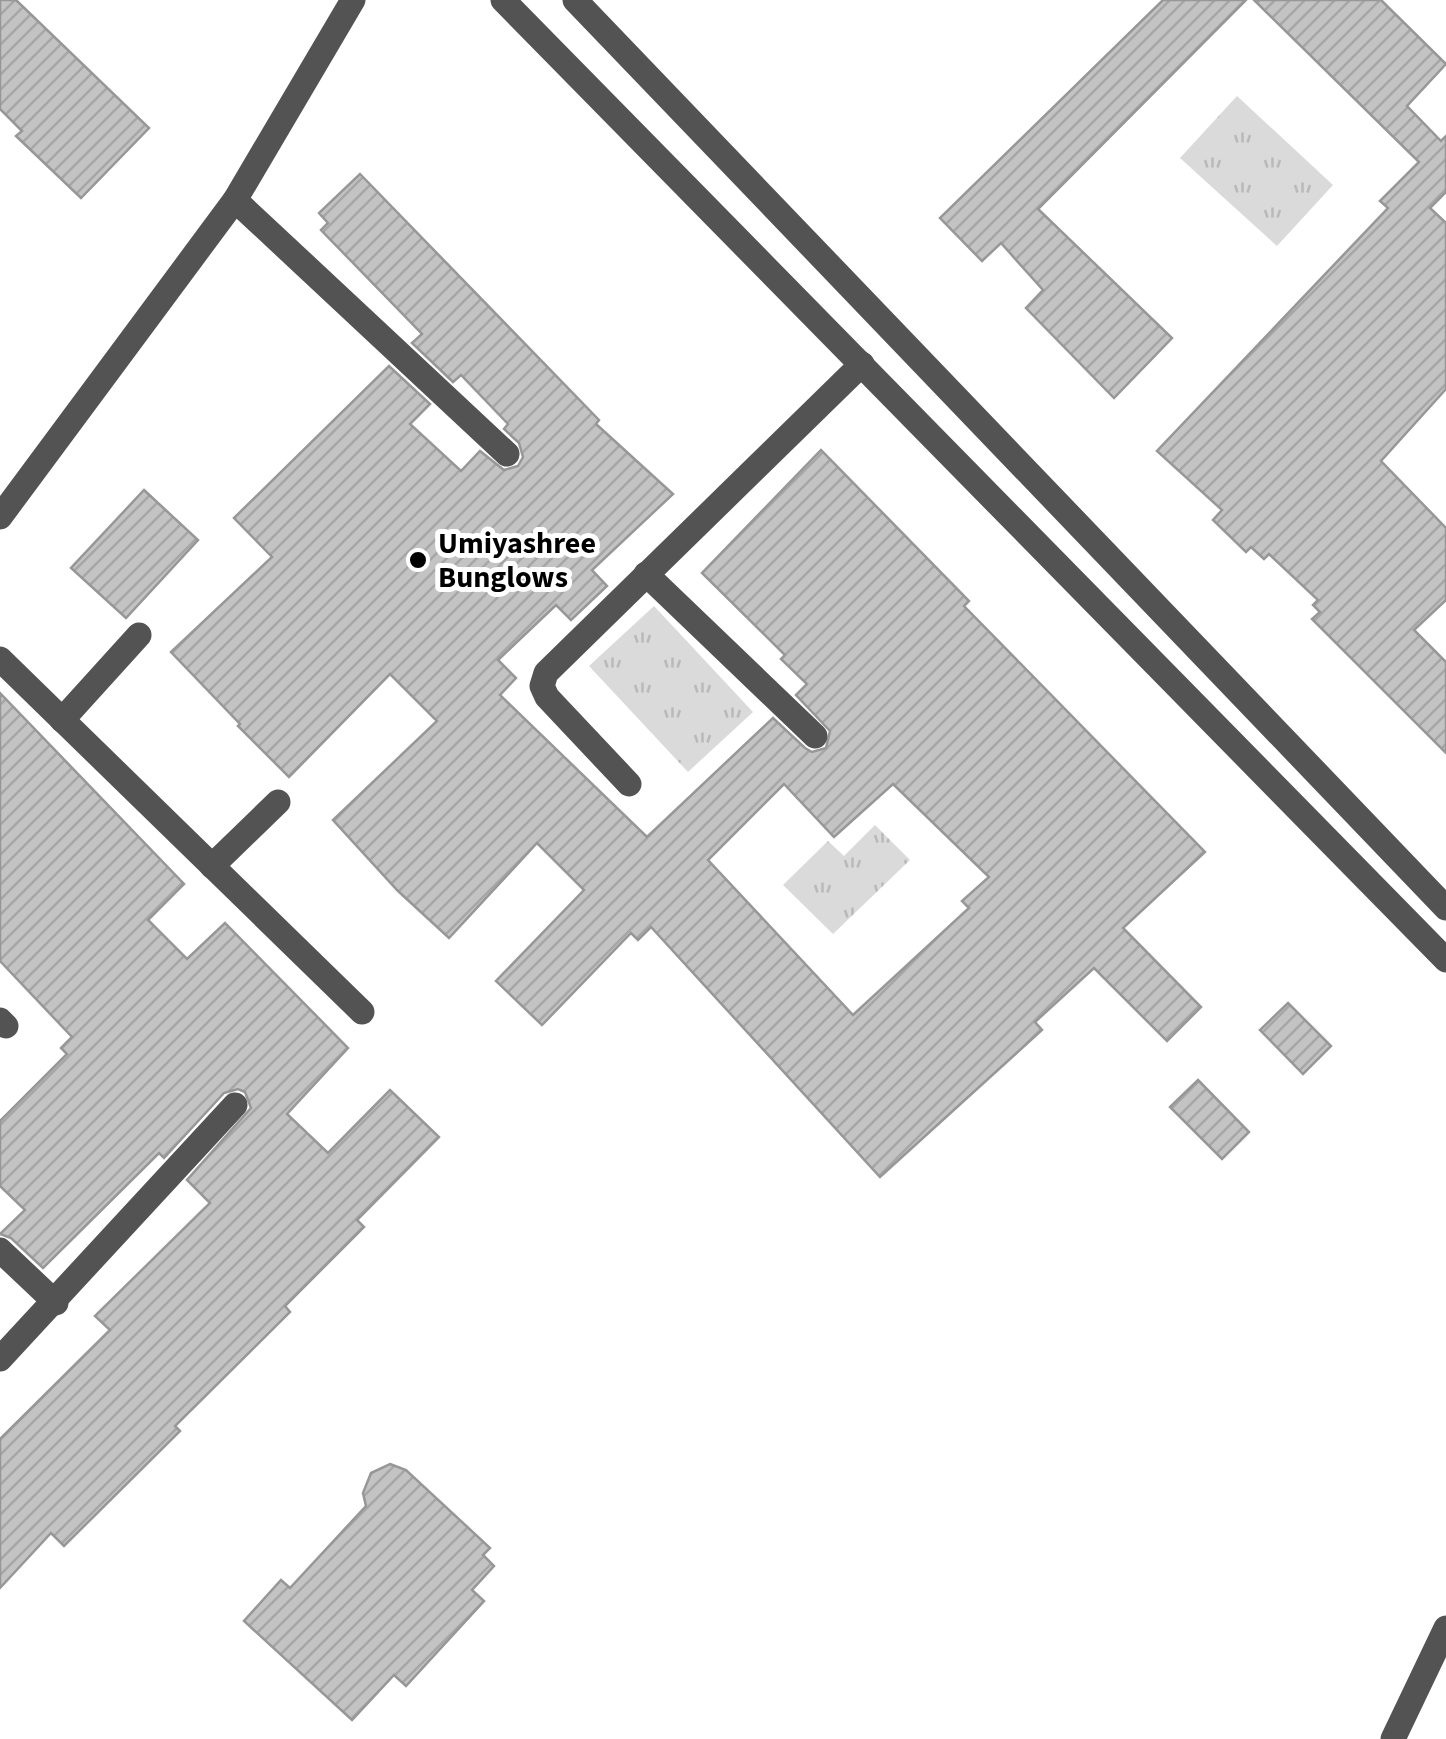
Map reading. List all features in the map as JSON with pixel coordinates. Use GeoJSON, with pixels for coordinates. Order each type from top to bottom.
{"type":"FeatureCollection","features":[{"type":"Feature","properties":{"kind":"street"},"geometry":{"type":"LineString","coordinates":[[0,516],[235,200],[353,0]]}},
{"type":"Feature","properties":{"kind":"street"},"geometry":{"type":"LineString","coordinates":[[503,0],[1446,960]]}},
{"type":"Feature","properties":{"kind":"street"},"geometry":{"type":"LineString","coordinates":[[574,0],[1446,908]]}},
{"type":"Feature","properties":{"kind":"street"},"geometry":{"type":"LineString","coordinates":[[235,200],[507,454]]}},
{"type":"Feature","properties":{"kind":"street"},"geometry":{"type":"LineString","coordinates":[[629,784],[546,697],[542,686],[546,673],[862,364]]}},
{"type":"Feature","properties":{"kind":"street"},"geometry":{"type":"LineString","coordinates":[[646,574],[815,736]]}},
{"type":"Feature","properties":{"kind":"street"},"geometry":{"type":"LineString","coordinates":[[62,720],[139,635]]}},
{"type":"Feature","properties":{"kind":"street"},"geometry":{"type":"LineString","coordinates":[[0,659],[362,1012]]}},
{"type":"Feature","properties":{"kind":"street"},"geometry":{"type":"LineString","coordinates":[[212,866],[278,802]]}},
{"type":"Feature","properties":{"kind":"street"},"geometry":{"type":"LineString","coordinates":[[0,1359],[236,1105]]}},
{"type":"Feature","properties":{"kind":"street"},"geometry":{"type":"LineString","coordinates":[[0,1250],[56,1303]]}},
{"type":"Feature","properties":{"kind":"street"},"geometry":{"type":"LineString","coordinates":[[1394,1739],[1446,1628]]}},
{"type":"Feature","properties":{"kind":"green space"},"geometry":{"type":"Polygon","coordinates":[[[1237,96],[1333,185],[1277,246],[1180,158],[1237,96]]]}},
{"type":"Feature","properties":{"kind":"green space"},"geometry":{"type":"Polygon","coordinates":[[[654,606],[753,712],[688,772],[589,666],[654,606]]]}},
{"type":"Feature","properties":{"kind":"green space"},"geometry":{"type":"Polygon","coordinates":[[[875,825],[910,860],[833,934],[783,885],[828,841],[844,856],[875,825]]]}},
{"type":"Feature","properties":{"kind":"building"},"geometry":{"type":"Polygon","coordinates":[[[0,0],[16,0],[149,128],[81,198],[16,136],[22,131],[0,109],[0,0]]]}},
{"type":"Feature","properties":{"kind":"building"},"geometry":{"type":"Polygon","coordinates":[[[1163,0],[1246,0],[1038,209],[1172,338],[1114,398],[1026,308],[1043,290],[1001,243],[982,261],[940,218],[1163,0]]]}},
{"type":"Feature","properties":{"kind":"building"},"geometry":{"type":"Polygon","coordinates":[[[1254,0],[1381,0],[1446,64],[1407,106],[1441,141],[1446,136],[1446,192],[1430,208],[1446,223],[1446,389],[1381,461],[1446,528],[1446,600],[1414,630],[1446,662],[1446,753],[1312,619],[1320,612],[1313,605],[1318,600],[1269,554],[1264,559],[1251,547],[1246,552],[1213,520],[1222,510],[1157,451],[1388,208],[1380,201],[1419,162],[1254,0]]]}},
{"type":"Feature","properties":{"kind":"building"},"geometry":{"type":"Polygon","coordinates":[[[360,174],[599,420],[596,424],[673,494],[592,570],[607,586],[571,620],[556,605],[498,660],[516,678],[500,695],[647,837],[773,718],[812,752],[826,748],[830,731],[796,695],[807,684],[781,659],[785,655],[702,573],[821,450],[969,601],[964,606],[1205,852],[1123,928],[1201,1007],[1167,1041],[1094,968],[1035,1022],[1042,1030],[880,1177],[651,927],[638,940],[631,933],[542,1025],[496,981],[584,890],[537,843],[449,938],[398,891],[333,820],[437,721],[390,674],[289,777],[171,652],[272,557],[234,518],[389,366],[430,404],[410,424],[461,471],[480,451],[504,470],[518,466],[523,457],[519,443],[504,429],[508,424],[461,375],[453,382],[412,343],[422,334],[321,230],[328,223],[319,213],[360,174]],[[784,784],[708,860],[853,1015],[969,908],[962,901],[989,877],[893,784],[834,837],[784,784]]]}},
{"type":"Feature","properties":{"kind":"building"},"geometry":{"type":"Polygon","coordinates":[[[144,490],[198,540],[126,618],[71,568],[144,490]]]}},
{"type":"Feature","properties":{"kind":"building"},"geometry":{"type":"Polygon","coordinates":[[[0,693],[184,884],[148,920],[187,959],[225,923],[348,1048],[287,1114],[328,1153],[390,1090],[439,1137],[357,1220],[364,1227],[285,1306],[290,1312],[175,1426],[180,1431],[64,1546],[51,1533],[0,1588],[0,1439],[110,1330],[95,1316],[210,1203],[187,1180],[251,1108],[245,1092],[238,1089],[224,1093],[164,1158],[159,1153],[43,1268],[11,1238],[0,1234],[25,1210],[0,1186],[0,1121],[67,1054],[61,1048],[72,1037],[0,961],[0,693]]]}},
{"type":"Feature","properties":{"kind":"building"},"geometry":{"type":"Polygon","coordinates":[[[1288,1003],[1331,1046],[1303,1074],[1260,1030],[1288,1003]]]}},
{"type":"Feature","properties":{"kind":"building"},"geometry":{"type":"Polygon","coordinates":[[[1198,1080],[1249,1132],[1222,1159],[1170,1107],[1198,1080]]]}},
{"type":"Feature","properties":{"kind":"building"},"geometry":{"type":"Polygon","coordinates":[[[390,1464],[406,1470],[490,1548],[483,1555],[494,1566],[472,1590],[484,1601],[406,1686],[394,1675],[352,1720],[244,1621],[281,1580],[290,1588],[366,1506],[363,1493],[371,1473],[390,1464]]]}},
{"type":"Feature","properties":{"kind":"place","name":"Umiyashree Bunglows"},"geometry":{"type":"Point","coordinates":[418,560]}}]}
